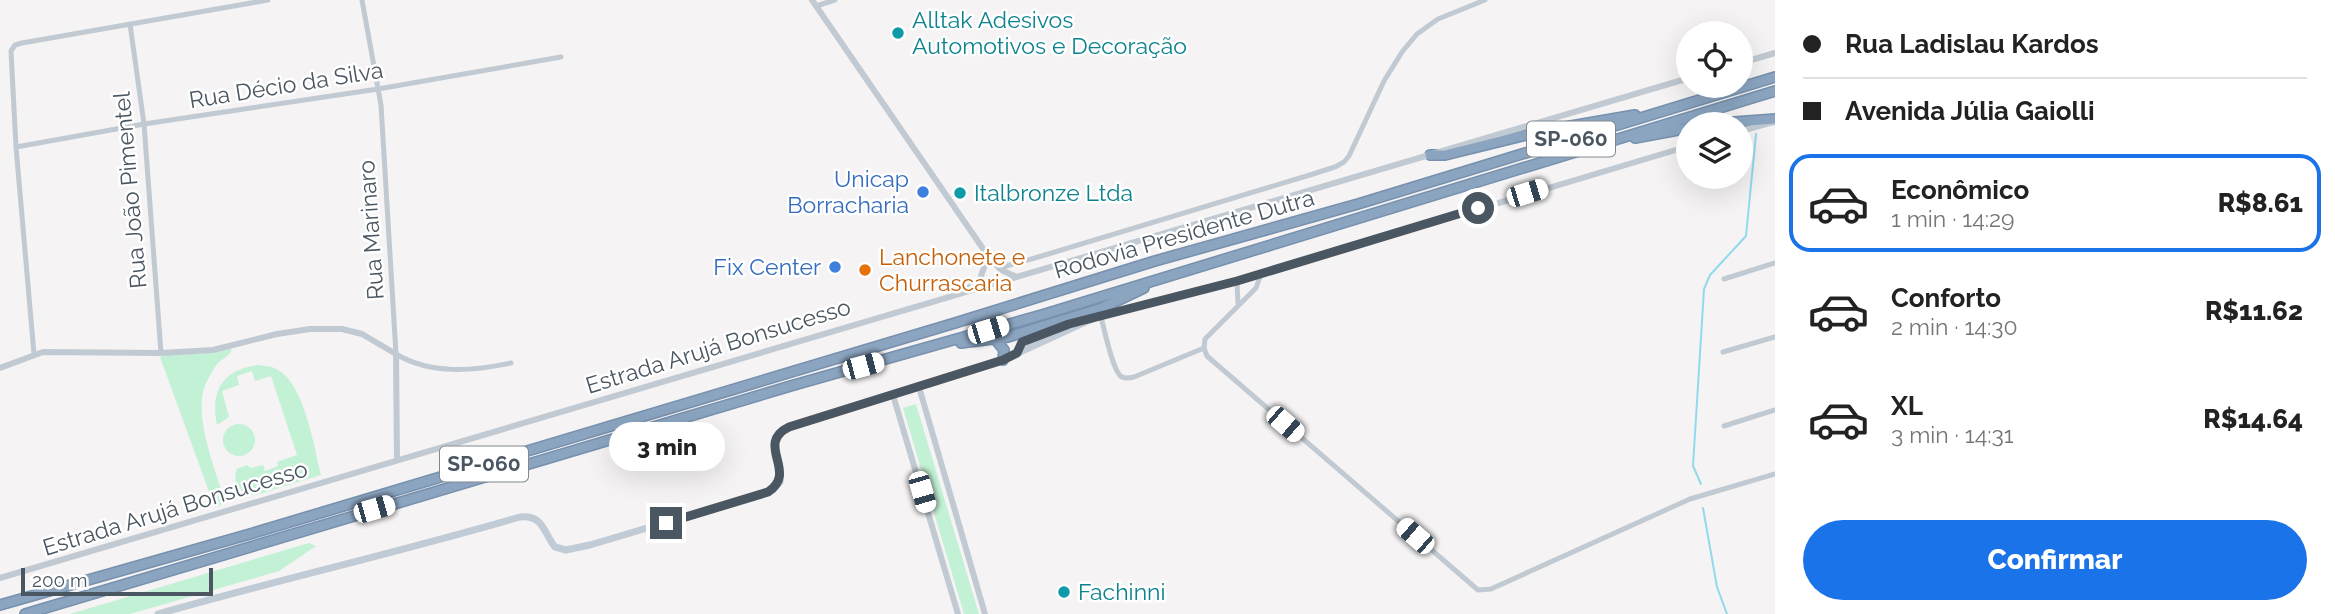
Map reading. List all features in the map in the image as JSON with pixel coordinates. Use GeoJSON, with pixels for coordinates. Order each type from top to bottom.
{"type":"FeatureCollection","features":[{"type":"Feature","properties":{"kind":"highway","name":"Rodovia Presidente Dutra"},"geometry":{"type":"LineString","coordinates":[[0,605],[290,522],[1775,77]]}},
{"type":"Feature","properties":{"kind":"highway","name":"Rodovia Presidente Dutra"},"geometry":{"type":"LineString","coordinates":[[25,614],[794,385],[931,347],[1775,91]]}},
{"type":"Feature","properties":{"kind":"highway"},"geometry":{"type":"LineString","coordinates":[[1430,155],[1445,155],[1594,121],[1654,113]]}},
{"type":"Feature","properties":{"kind":"highway"},"geometry":{"type":"LineString","coordinates":[[1753,121],[1775,120]]}},
{"type":"Feature","properties":{"kind":"highway"},"geometry":{"type":"LineString","coordinates":[[1608,140],[1676,130]]}},
{"type":"Feature","properties":{"kind":"highway"},"geometry":{"type":"LineString","coordinates":[[931,347],[1008,337],[1118,301],[1171,275]]}},
{"type":"Feature","properties":{"kind":"highway"},"geometry":{"type":"LineString","coordinates":[[1098,318],[1118,301]]}},
{"type":"Feature","properties":{"kind":"highway"},"geometry":{"type":"LineString","coordinates":[[995,339],[1004,350],[1003,360]]}},
{"type":"Feature","properties":{"kind":"main road"},"geometry":{"type":"LineString","coordinates":[[158,614],[255,586],[439,541],[520,517],[540,521],[555,547],[566,551],[743,500],[768,492],[780,482],[774,443],[784,429],[1003,360],[1017,353],[1022,342],[1098,318]]}},
{"type":"Feature","properties":{"kind":"street"},"geometry":{"type":"LineString","coordinates":[[34,354],[16,147],[11,51],[15,45],[22,43],[268,0]]}},
{"type":"Feature","properties":{"kind":"street","name":"Rua Marinaro"},"geometry":{"type":"LineString","coordinates":[[362,0],[378,89],[396,354],[397,460]]}},
{"type":"Feature","properties":{"kind":"street"},"geometry":{"type":"LineString","coordinates":[[835,0],[814,3],[988,256],[1017,277]]}},
{"type":"Feature","properties":{"kind":"street"},"geometry":{"type":"LineString","coordinates":[[997,265],[1003,267],[1045,255],[1313,174],[1344,162],[1353,150],[1384,81],[1417,34],[1438,19],[1485,0]]}},
{"type":"Feature","properties":{"kind":"street","name":"Rua João Pimentel"},"geometry":{"type":"LineString","coordinates":[[130,24],[144,124],[160,353]]}},
{"type":"Feature","properties":{"kind":"street"},"geometry":{"type":"LineString","coordinates":[[1753,59],[1775,53]]}},
{"type":"Feature","properties":{"kind":"street","name":"Rua Décio da Silva"},"geometry":{"type":"LineString","coordinates":[[16,147],[561,57]]}},
{"type":"Feature","properties":{"kind":"street","name":"Estrada Arujá Bonsucesso"},"geometry":{"type":"LineString","coordinates":[[0,578],[1676,82]]}},
{"type":"Feature","properties":{"kind":"street"},"geometry":{"type":"LineString","coordinates":[[1753,127],[1775,120]]}},
{"type":"Feature","properties":{"kind":"street"},"geometry":{"type":"LineString","coordinates":[[1204,348],[1134,377],[1124,378],[1115,368],[1098,318],[1237,281],[1676,150]]}},
{"type":"Feature","properties":{"kind":"street"},"geometry":{"type":"LineString","coordinates":[[966,291],[980,279],[988,256]]}},
{"type":"Feature","properties":{"kind":"street"},"geometry":{"type":"LineString","coordinates":[[1724,279],[1775,263]]}},
{"type":"Feature","properties":{"kind":"street"},"geometry":{"type":"LineString","coordinates":[[1261,274],[1256,288],[1207,336],[1204,348],[1209,359],[1474,587],[1482,591],[1657,513],[1707,494],[1775,474]]}},
{"type":"Feature","properties":{"kind":"street"},"geometry":{"type":"LineString","coordinates":[[1237,281],[1238,304]]}},
{"type":"Feature","properties":{"kind":"street"},"geometry":{"type":"LineString","coordinates":[[0,368],[34,354],[55,350],[160,353],[214,350],[294,330],[325,328],[362,334],[396,354],[422,365],[474,370],[511,363]]}},
{"type":"Feature","properties":{"kind":"street"},"geometry":{"type":"LineString","coordinates":[[1723,352],[1775,337]]}},
{"type":"Feature","properties":{"kind":"street"},"geometry":{"type":"LineString","coordinates":[[919,387],[985,614]]}},
{"type":"Feature","properties":{"kind":"street"},"geometry":{"type":"LineString","coordinates":[[893,395],[958,614]]}},
{"type":"Feature","properties":{"kind":"street"},"geometry":{"type":"LineString","coordinates":[[1724,426],[1775,410]]}},
{"type":"Feature","properties":{"kind":"green space"},"geometry":{"type":"Polygon","coordinates":[[[229,348],[231,352],[217,364],[202,396],[206,441],[224,499],[221,505],[215,508],[160,357],[213,353],[229,348]]]}},
{"type":"Feature","properties":{"kind":"green space"},"geometry":{"type":"Polygon","coordinates":[[[258,365],[274,368],[293,385],[306,415],[321,475],[256,495],[239,488],[235,479],[237,469],[247,465],[251,468],[263,465],[265,471],[278,466],[277,462],[297,455],[271,376],[255,381],[252,371],[237,376],[239,385],[222,391],[229,417],[217,425],[215,413],[218,392],[228,377],[258,365]]]}},
{"type":"Feature","properties":{"kind":"green space"},"geometry":{"type":"Polygon","coordinates":[[[916,404],[979,614],[964,614],[903,408],[916,404]]]}},
{"type":"Feature","properties":{"kind":"green space"},"geometry":{"type":"Polygon","coordinates":[[[239,424],[250,429],[255,440],[250,451],[239,456],[228,451],[223,440],[228,429],[239,424]]]}},
{"type":"Feature","properties":{"kind":"green space"},"geometry":{"type":"Polygon","coordinates":[[[309,543],[316,546],[279,571],[130,614],[70,614],[309,543]]]}},
{"type":"Feature","properties":{"kind":"waterway"},"geometry":{"type":"LineString","coordinates":[[1701,484],[1693,466],[1704,289],[1710,275],[1746,236],[1756,134]]}},
{"type":"Feature","properties":{"kind":"waterway"},"geometry":{"type":"LineString","coordinates":[[1703,508],[1717,587],[1727,614]]}},
{"type":"Feature","properties":{"kind":"place","name":"Alltak Adesivos Automotivos e Decoração"},"geometry":{"type":"Point","coordinates":[898,33]}},
{"type":"Feature","properties":{"kind":"place","name":"Unicap Borracharia"},"geometry":{"type":"Point","coordinates":[923,192]}},
{"type":"Feature","properties":{"kind":"place","name":"Italbronze Ltda"},"geometry":{"type":"Point","coordinates":[960,193]}},
{"type":"Feature","properties":{"kind":"place","name":"Fix Center"},"geometry":{"type":"Point","coordinates":[835,267]}},
{"type":"Feature","properties":{"kind":"place","name":"Lanchonete e Churrascaria"},"geometry":{"type":"Point","coordinates":[865,270]}},
{"type":"Feature","properties":{"kind":"place","name":"Fachinni"},"geometry":{"type":"Point","coordinates":[1064,592]}},
{"type":"Feature","properties":{"kind":"route"},"geometry":{"type":"LineString","coordinates":[[666,523],[775,488],[781,476],[774,443],[779,433],[789,427],[1003,360],[1017,353],[1022,342],[1069,324],[1237,281],[1478,208]]}}]}
